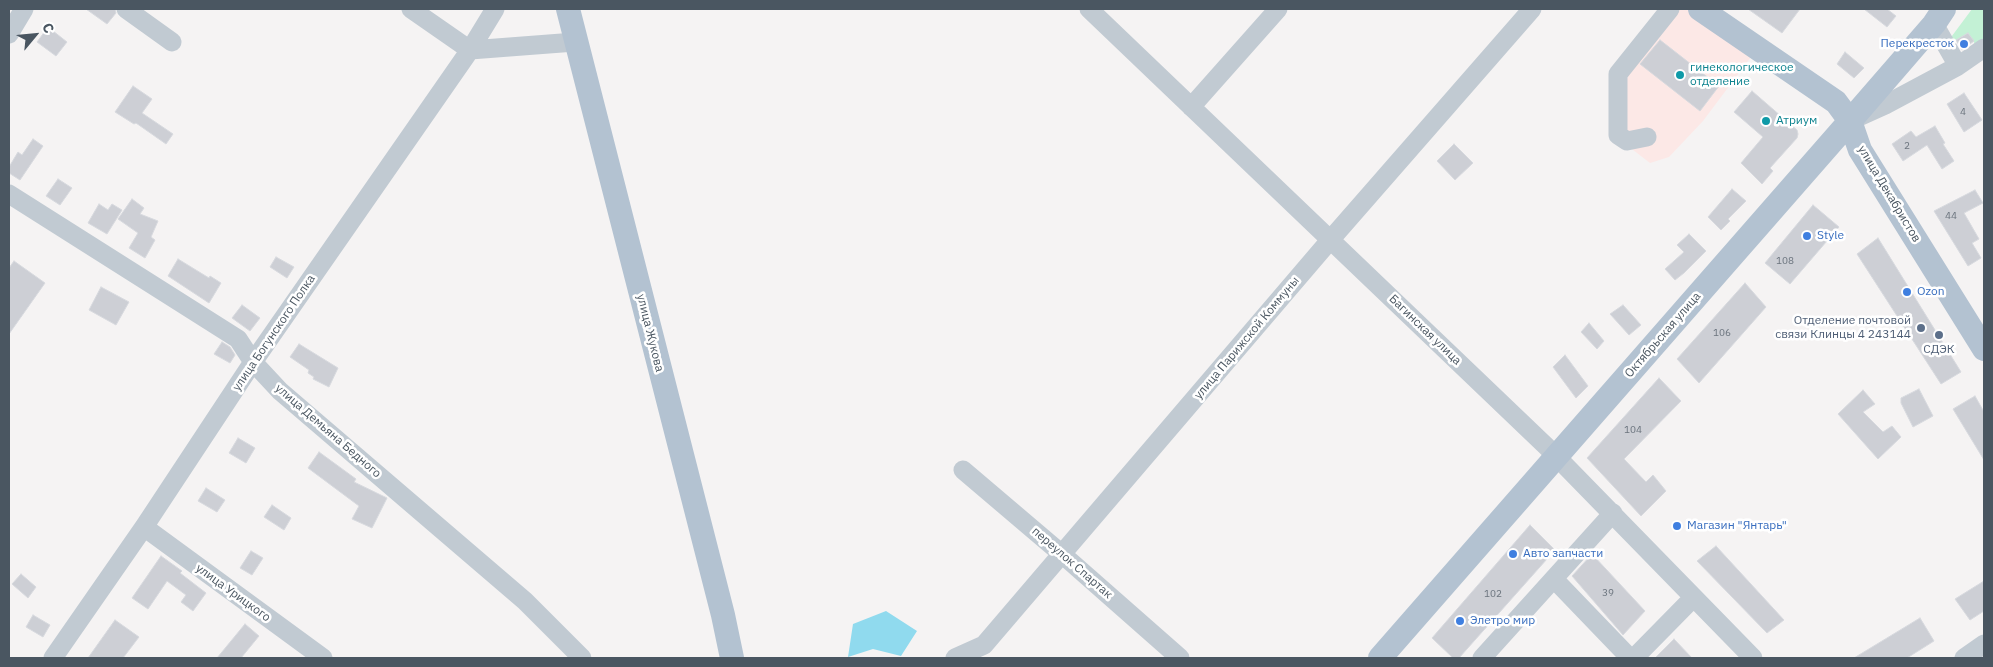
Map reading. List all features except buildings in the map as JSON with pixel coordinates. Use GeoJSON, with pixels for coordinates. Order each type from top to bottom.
{"type":"FeatureCollection","features":[{"type":"Feature","properties":{"kind":"main road","name":"улица Жукова"},"geometry":{"type":"LineString","coordinates":[[568,9],[721,606],[732,658]]}},
{"type":"Feature","properties":{"kind":"main road","name":"улица Декабристов"},"geometry":{"type":"LineString","coordinates":[[1700,9],[1836,102],[1850,120],[1860,150],[1984,349]]}},
{"type":"Feature","properties":{"kind":"main road","name":"Октябрьская улица"},"geometry":{"type":"LineString","coordinates":[[1380,658],[1939,16]]}},
{"type":"Feature","properties":{"kind":"street"},"geometry":{"type":"LineString","coordinates":[[9,34],[24,9]]}},
{"type":"Feature","properties":{"kind":"street"},"geometry":{"type":"LineString","coordinates":[[126,9],[172,42]]}},
{"type":"Feature","properties":{"kind":"street"},"geometry":{"type":"LineString","coordinates":[[411,9],[470,50],[575,42]]}},
{"type":"Feature","properties":{"kind":"street","name":"улица Богунского Полка"},"geometry":{"type":"LineString","coordinates":[[53,658],[144,527],[253,362],[470,50],[495,9]]}},
{"type":"Feature","properties":{"kind":"street","name":"Багинская улица"},"geometry":{"type":"LineString","coordinates":[[1089,9],[1331,239],[1556,457],[1753,658]]}},
{"type":"Feature","properties":{"kind":"street"},"geometry":{"type":"LineString","coordinates":[[1191,106],[1278,9]]}},
{"type":"Feature","properties":{"kind":"street","name":"улица Парижской Коммуны"},"geometry":{"type":"LineString","coordinates":[[955,658],[984,645],[1063,555],[1331,239],[1532,9]]}},
{"type":"Feature","properties":{"kind":"street"},"geometry":{"type":"LineString","coordinates":[[1647,137],[1627,141],[1618,135],[1618,74],[1670,9]]}},
{"type":"Feature","properties":{"kind":"street"},"geometry":{"type":"LineString","coordinates":[[1939,16],[1958,66]]}},
{"type":"Feature","properties":{"kind":"street"},"geometry":{"type":"LineString","coordinates":[[1850,120],[1885,105],[1958,66],[1984,48]]}},
{"type":"Feature","properties":{"kind":"street","name":"улица Демьяна Бедного"},"geometry":{"type":"LineString","coordinates":[[9,194],[238,339],[253,362],[280,391],[525,601],[582,658]]}},
{"type":"Feature","properties":{"kind":"street","name":"переулок Спартак"},"geometry":{"type":"LineString","coordinates":[[963,470],[1180,658]]}},
{"type":"Feature","properties":{"kind":"street"},"geometry":{"type":"LineString","coordinates":[[1482,658],[1613,514]]}},
{"type":"Feature","properties":{"kind":"street","name":"улица Урицкого"},"geometry":{"type":"LineString","coordinates":[[144,527],[323,658]]}},
{"type":"Feature","properties":{"kind":"street"},"geometry":{"type":"LineString","coordinates":[[1554,579],[1630,658]]}},
{"type":"Feature","properties":{"kind":"street"},"geometry":{"type":"LineString","coordinates":[[1634,658],[1693,598]]}},
{"type":"Feature","properties":{"kind":"street"},"geometry":{"type":"LineString","coordinates":[[1964,658],[1984,644]]}},
{"type":"Feature","properties":{"kind":"shaded area"},"geometry":{"type":"Polygon","coordinates":[[[1675,9],[1690,9],[1754,53],[1703,121],[1669,157],[1650,163],[1611,133],[1632,62],[1675,9]]]}},
{"type":"Feature","properties":{"kind":"green space"},"geometry":{"type":"Polygon","coordinates":[[[1972,9],[1984,9],[1984,38],[1975,44],[1968,33],[1951,43],[1949,40],[1972,9]]]}},
{"type":"Feature","properties":{"kind":"water"},"geometry":{"type":"Polygon","coordinates":[[[886,611],[917,631],[901,656],[873,649],[848,657],[853,624],[886,611]]]}},
{"type":"Feature","properties":{"kind":"place","name":"Перекресток"},"geometry":{"type":"Point","coordinates":[1964,44]}},
{"type":"Feature","properties":{"kind":"place","name":"гинекологическое отделение"},"geometry":{"type":"Point","coordinates":[1680,75]}},
{"type":"Feature","properties":{"kind":"place","name":"Атриум"},"geometry":{"type":"Point","coordinates":[1766,121]}},
{"type":"Feature","properties":{"kind":"place","name":"Style"},"geometry":{"type":"Point","coordinates":[1807,236]}},
{"type":"Feature","properties":{"kind":"place","name":"Ozon"},"geometry":{"type":"Point","coordinates":[1907,292]}},
{"type":"Feature","properties":{"kind":"place","name":"Отделение почтовой связи Клинцы 4 243144"},"geometry":{"type":"Point","coordinates":[1921,328]}},
{"type":"Feature","properties":{"kind":"place","name":"СДЭК"},"geometry":{"type":"Point","coordinates":[1939,335]}},
{"type":"Feature","properties":{"kind":"place","name":"Магазин \"Янтарь\""},"geometry":{"type":"Point","coordinates":[1677,526]}},
{"type":"Feature","properties":{"kind":"place","name":"Авто запчасти"},"geometry":{"type":"Point","coordinates":[1513,554]}},
{"type":"Feature","properties":{"kind":"place","name":"Элетро мир"},"geometry":{"type":"Point","coordinates":[1460,621]}}]}
